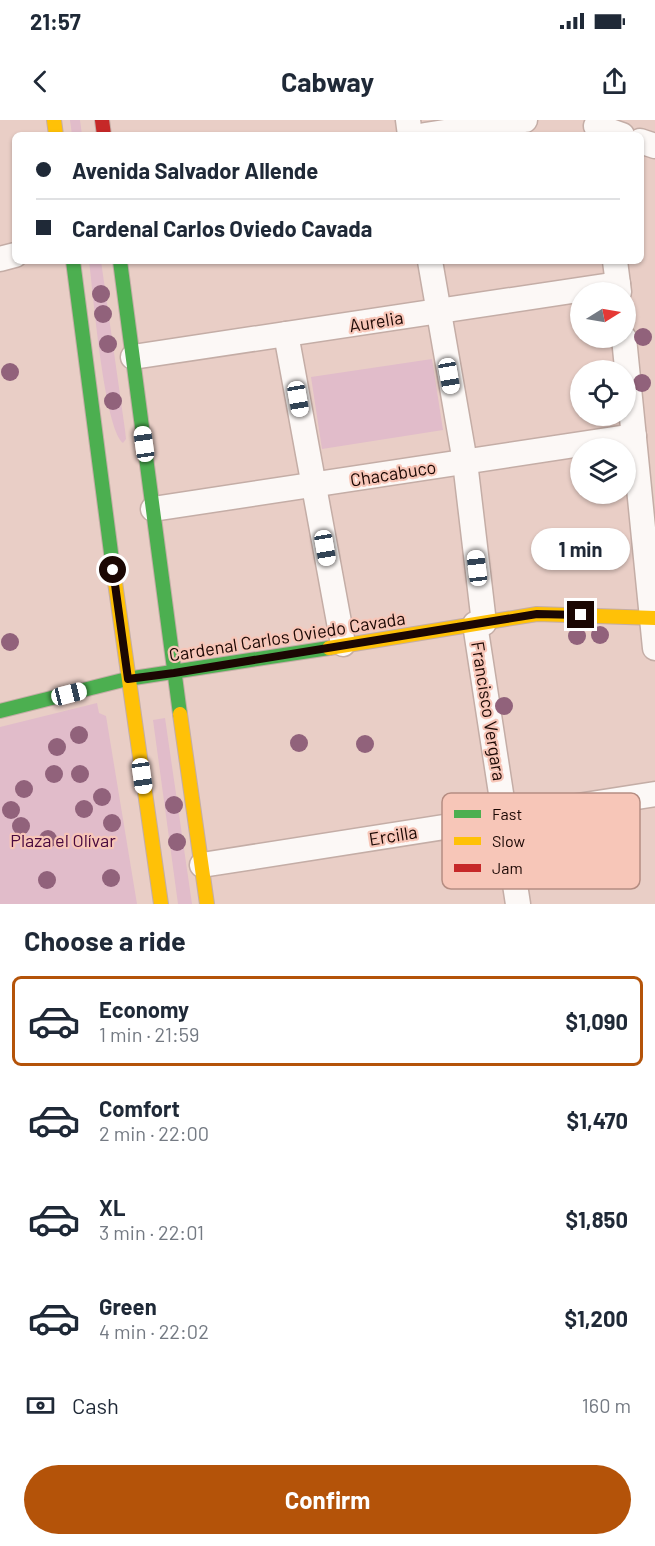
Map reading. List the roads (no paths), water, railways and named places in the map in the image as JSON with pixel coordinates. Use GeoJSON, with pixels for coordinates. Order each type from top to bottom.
{"type":"FeatureCollection","features":[{"type":"Feature","properties":{"kind":"main road"},"geometry":{"type":"LineString","coordinates":[[73,264],[128,679],[161,904]]}},
{"type":"Feature","properties":{"kind":"main road"},"geometry":{"type":"LineString","coordinates":[[120,264],[207,904]]}},
{"type":"Feature","properties":{"kind":"main road","name":"Cardenal Carlos Oviedo Cavada"},"geometry":{"type":"LineString","coordinates":[[0,711],[128,679],[537,614],[653,617]]}},
{"type":"Feature","properties":{"kind":"street"},"geometry":{"type":"LineString","coordinates":[[445,132],[525,120]]}},
{"type":"Feature","properties":{"kind":"street"},"geometry":{"type":"LineString","coordinates":[[596,127],[612,132]]}},
{"type":"Feature","properties":{"kind":"street","name":"Francisco Vergara"},"geometry":{"type":"LineString","coordinates":[[430,264],[465,462],[480,623],[502,793]]}},
{"type":"Feature","properties":{"kind":"street","name":"Aurelia"},"geometry":{"type":"LineString","coordinates":[[133,357],[438,311],[618,279]]}},
{"type":"Feature","properties":{"kind":"street"},"geometry":{"type":"LineString","coordinates":[[286,334],[343,644]]}},
{"type":"Feature","properties":{"kind":"street"},"geometry":{"type":"LineString","coordinates":[[625,348],[655,648]]}},
{"type":"Feature","properties":{"kind":"street","name":"Chacabuco"},"geometry":{"type":"LineString","coordinates":[[153,509],[634,436]]}},
{"type":"Feature","properties":{"kind":"street","name":"Ercilla"},"geometry":{"type":"LineString","coordinates":[[640,796],[655,794]]}},
{"type":"Feature","properties":{"kind":"street","name":"Ercilla"},"geometry":{"type":"LineString","coordinates":[[202,865],[442,828]]}},
{"type":"Feature","properties":{"kind":"street","name":"Francisco Vergara"},"geometry":{"type":"LineString","coordinates":[[516,889],[518,904]]}},
{"type":"Feature","properties":{"kind":"park label","name":"Plaza el Olívar"},"geometry":{"type":"Point","coordinates":[63,840]}}]}
